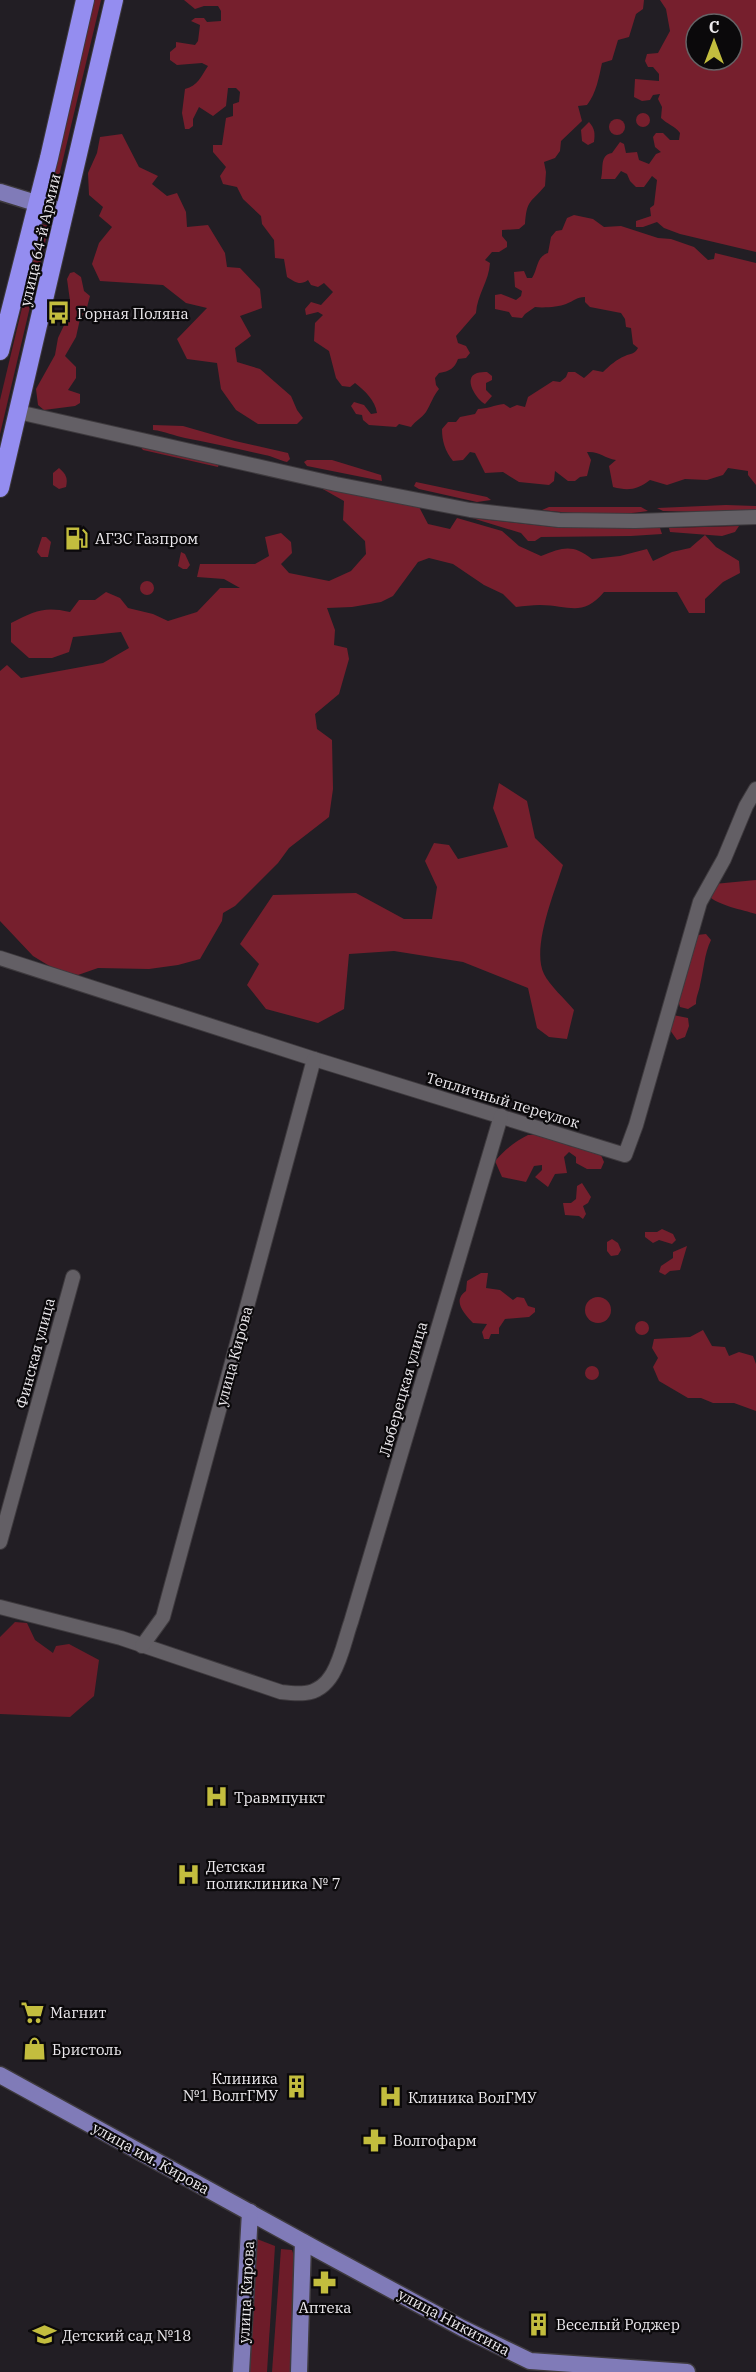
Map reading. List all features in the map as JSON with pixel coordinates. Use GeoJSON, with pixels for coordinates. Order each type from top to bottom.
{"type":"FeatureCollection","features":[{"type":"Feature","properties":{"kind":"highway","name":"улица 64-й Армии"},"geometry":{"type":"LineString","coordinates":[[0,351],[85,0]]}},
{"type":"Feature","properties":{"kind":"highway","name":"улица 64-й Армии"},"geometry":{"type":"LineString","coordinates":[[0,488],[114,0]]}},
{"type":"Feature","properties":{"kind":"main road"},"geometry":{"type":"LineString","coordinates":[[0,192],[65,212]]}},
{"type":"Feature","properties":{"kind":"main road","name":"улица им. Кирова"},"geometry":{"type":"LineString","coordinates":[[0,2075],[303,2242]]}},
{"type":"Feature","properties":{"kind":"main road","name":"улица Кирова"},"geometry":{"type":"LineString","coordinates":[[242,2372],[250,2212]]}},
{"type":"Feature","properties":{"kind":"main road"},"geometry":{"type":"LineString","coordinates":[[299,2372],[303,2242]]}},
{"type":"Feature","properties":{"kind":"main road","name":"улица Никитина"},"geometry":{"type":"LineString","coordinates":[[303,2242],[462,2328],[530,2361],[687,2372]]}},
{"type":"Feature","properties":{"kind":"street"},"geometry":{"type":"LineString","coordinates":[[18,412],[336,484],[470,510],[559,520],[635,521],[756,517]]}},
{"type":"Feature","properties":{"kind":"street","name":"Тепличный переулок"},"geometry":{"type":"LineString","coordinates":[[0,958],[314,1059],[625,1155],[636,1125],[673,993],[690,944],[700,902],[724,859],[746,806],[756,789]]}},
{"type":"Feature","properties":{"kind":"street","name":"улица Кирова"},"geometry":{"type":"LineString","coordinates":[[142,1646],[163,1617],[314,1059]]}},
{"type":"Feature","properties":{"kind":"street","name":"Люберецкая улица"},"geometry":{"type":"LineString","coordinates":[[142,1646],[281,1692],[307,1693],[324,1686],[335,1670],[355,1611],[501,1116]]}},
{"type":"Feature","properties":{"kind":"street","name":"Финская улица"},"geometry":{"type":"LineString","coordinates":[[0,1542],[73,1277]]}},
{"type":"Feature","properties":{"kind":"street"},"geometry":{"type":"LineString","coordinates":[[0,1607],[142,1646]]}},
{"type":"Feature","properties":{"kind":"shaded area"},"geometry":{"type":"Polygon","coordinates":[[[94,0],[101,0],[55,193],[48,199],[48,194],[94,0]]]}},
{"type":"Feature","properties":{"kind":"shaded area"},"geometry":{"type":"Polygon","coordinates":[[[184,0],[644,0],[643,9],[636,14],[629,37],[618,40],[612,60],[602,63],[597,85],[590,101],[587,105],[578,106],[582,121],[561,141],[560,151],[555,158],[544,162],[545,186],[528,206],[525,224],[519,229],[502,230],[507,247],[499,252],[492,252],[485,260],[490,263],[489,270],[478,300],[476,313],[456,336],[458,343],[466,346],[470,353],[466,358],[458,359],[451,369],[439,373],[435,378],[439,389],[426,412],[411,427],[399,424],[396,427],[369,425],[363,420],[362,415],[356,414],[351,406],[354,402],[364,405],[371,414],[377,413],[372,400],[355,383],[350,387],[342,386],[336,378],[329,351],[314,341],[315,323],[323,315],[318,312],[306,315],[305,309],[311,302],[321,305],[333,292],[324,283],[318,287],[311,285],[308,280],[300,283],[287,277],[284,259],[275,258],[274,240],[262,224],[261,216],[243,199],[237,187],[223,184],[220,176],[226,167],[213,152],[213,145],[222,145],[226,118],[233,116],[233,104],[239,102],[240,92],[236,88],[228,88],[226,106],[213,116],[199,107],[193,119],[193,126],[185,129],[182,113],[185,89],[196,83],[208,66],[202,63],[177,65],[170,60],[170,52],[176,47],[176,42],[195,45],[198,41],[200,25],[191,21],[195,18],[204,18],[207,22],[221,21],[221,11],[218,6],[204,6],[195,9],[184,0]]]}},
{"type":"Feature","properties":{"kind":"shaded area"},"geometry":{"type":"Polygon","coordinates":[[[660,0],[756,0],[756,252],[680,234],[664,228],[657,222],[636,227],[636,221],[651,216],[650,208],[654,205],[657,180],[652,176],[644,187],[636,187],[627,174],[621,171],[615,179],[601,179],[605,156],[612,153],[620,142],[624,144],[626,153],[637,152],[639,160],[649,164],[656,154],[661,152],[655,147],[653,137],[656,133],[663,133],[670,140],[679,140],[680,133],[661,118],[662,107],[658,99],[660,94],[653,95],[650,100],[642,101],[634,97],[635,79],[659,81],[659,74],[653,67],[648,67],[645,61],[647,54],[658,53],[670,31],[666,9],[660,0]]]}},
{"type":"Feature","properties":{"kind":"shaded area"},"geometry":{"type":"Polygon","coordinates":[[[643,113],[648,115],[650,120],[648,125],[643,127],[638,125],[636,120],[638,115],[643,113]]]}},
{"type":"Feature","properties":{"kind":"shaded area"},"geometry":{"type":"Polygon","coordinates":[[[614,119],[620,119],[625,127],[623,133],[614,135],[609,130],[609,124],[614,119]]]}},
{"type":"Feature","properties":{"kind":"shaded area"},"geometry":{"type":"Polygon","coordinates":[[[589,122],[593,129],[594,142],[588,145],[582,141],[581,130],[589,122]]]}},
{"type":"Feature","properties":{"kind":"shaded area"},"geometry":{"type":"Polygon","coordinates":[[[122,134],[139,167],[158,176],[152,184],[167,196],[177,193],[186,212],[187,227],[208,225],[225,253],[227,267],[240,268],[260,289],[262,308],[240,316],[251,336],[235,348],[237,362],[260,369],[291,396],[303,418],[297,424],[258,424],[236,410],[221,389],[217,363],[187,359],[177,339],[207,308],[186,303],[163,285],[100,281],[92,264],[99,243],[112,227],[99,216],[103,207],[89,195],[88,173],[97,153],[100,137],[122,134]]]}},
{"type":"Feature","properties":{"kind":"shaded area"},"geometry":{"type":"Polygon","coordinates":[[[574,215],[593,219],[604,227],[621,226],[658,238],[671,239],[694,247],[708,260],[714,259],[715,253],[756,263],[756,485],[748,475],[748,471],[728,468],[723,475],[707,480],[685,479],[667,485],[650,480],[637,488],[618,488],[613,487],[609,466],[616,460],[587,452],[591,460],[587,476],[568,481],[555,471],[554,481],[549,485],[519,482],[503,472],[485,473],[475,453],[470,452],[463,460],[453,461],[450,457],[444,446],[442,433],[442,429],[448,422],[456,422],[460,417],[475,414],[478,409],[504,404],[510,408],[517,405],[525,407],[528,397],[553,381],[560,382],[568,372],[575,372],[584,378],[593,370],[603,372],[622,357],[634,353],[638,348],[633,344],[631,328],[626,327],[621,313],[590,307],[585,302],[585,297],[559,306],[535,307],[522,318],[512,317],[509,312],[495,309],[495,295],[501,294],[516,300],[521,296],[522,291],[515,287],[514,272],[524,271],[527,278],[532,278],[539,260],[548,253],[551,237],[556,231],[562,230],[567,218],[574,215]]]}},
{"type":"Feature","properties":{"kind":"shaded area"},"geometry":{"type":"Polygon","coordinates":[[[42,224],[49,226],[0,434],[0,400],[42,224]]]}},
{"type":"Feature","properties":{"kind":"shaded area"},"geometry":{"type":"Polygon","coordinates":[[[74,272],[81,277],[84,291],[90,296],[86,311],[80,319],[76,337],[65,356],[76,367],[76,378],[68,390],[80,394],[80,403],[75,406],[44,410],[38,405],[36,389],[55,355],[70,301],[67,279],[70,273],[74,272]]]}},
{"type":"Feature","properties":{"kind":"shaded area"},"geometry":{"type":"Polygon","coordinates":[[[487,372],[492,376],[492,380],[486,383],[486,390],[492,396],[485,404],[472,389],[471,379],[477,373],[487,372]]]}},
{"type":"Feature","properties":{"kind":"shaded area"},"geometry":{"type":"Polygon","coordinates":[[[153,425],[183,426],[288,453],[290,459],[287,462],[181,437],[153,430],[153,425]]]}},
{"type":"Feature","properties":{"kind":"shaded area"},"geometry":{"type":"Polygon","coordinates":[[[139,445],[219,463],[218,467],[143,450],[139,445]]]}},
{"type":"Feature","properties":{"kind":"shaded area"},"geometry":{"type":"Polygon","coordinates":[[[332,460],[381,475],[382,481],[307,466],[304,462],[332,460]]]}},
{"type":"Feature","properties":{"kind":"shaded area"},"geometry":{"type":"Polygon","coordinates":[[[59,468],[65,474],[67,481],[66,487],[59,489],[53,485],[53,473],[59,468]]]}},
{"type":"Feature","properties":{"kind":"shaded area"},"geometry":{"type":"Polygon","coordinates":[[[416,482],[487,497],[491,500],[477,502],[419,489],[414,486],[416,482]]]}},
{"type":"Feature","properties":{"kind":"shaded area"},"geometry":{"type":"Polygon","coordinates":[[[332,487],[418,505],[428,524],[450,529],[457,518],[502,531],[519,546],[541,556],[568,548],[579,551],[592,559],[620,556],[647,549],[653,561],[672,552],[690,548],[705,535],[716,547],[739,561],[740,573],[723,582],[705,599],[705,613],[689,613],[677,592],[604,592],[582,608],[540,605],[516,607],[503,594],[484,585],[453,564],[429,558],[418,562],[393,596],[381,602],[327,608],[335,630],[334,645],[347,648],[349,659],[339,694],[315,714],[317,729],[332,740],[333,789],[329,817],[289,848],[278,863],[235,906],[223,913],[222,921],[200,959],[149,969],[98,968],[78,975],[56,970],[33,956],[0,921],[0,671],[7,665],[21,678],[103,663],[129,648],[121,632],[73,637],[69,652],[52,658],[29,658],[11,642],[11,623],[40,611],[70,612],[79,600],[95,600],[106,592],[120,598],[128,608],[153,614],[168,621],[197,612],[220,588],[240,588],[224,579],[197,577],[200,564],[255,564],[269,556],[265,537],[281,533],[291,542],[292,553],[281,564],[289,573],[329,581],[351,571],[366,554],[365,541],[343,520],[344,501],[321,488],[332,487]]]}},
{"type":"Feature","properties":{"kind":"shaded area"},"geometry":{"type":"Polygon","coordinates":[[[756,506],[756,513],[663,511],[657,508],[756,506]]]}},
{"type":"Feature","properties":{"kind":"shaded area"},"geometry":{"type":"Polygon","coordinates":[[[549,507],[641,507],[648,511],[582,514],[542,510],[549,507]]]}},
{"type":"Feature","properties":{"kind":"shaded area"},"geometry":{"type":"Polygon","coordinates":[[[472,518],[562,528],[660,528],[662,534],[541,537],[535,541],[528,541],[521,533],[472,518]]]}},
{"type":"Feature","properties":{"kind":"shaded area"},"geometry":{"type":"Polygon","coordinates":[[[739,526],[735,532],[722,536],[670,532],[669,528],[739,526]]]}},
{"type":"Feature","properties":{"kind":"shaded area"},"geometry":{"type":"Polygon","coordinates":[[[42,537],[46,537],[51,542],[48,557],[41,557],[37,552],[42,537]]]}},
{"type":"Feature","properties":{"kind":"shaded area"},"geometry":{"type":"Polygon","coordinates":[[[181,552],[185,554],[190,565],[187,569],[178,566],[181,552]]]}},
{"type":"Feature","properties":{"kind":"shaded area"},"geometry":{"type":"Polygon","coordinates":[[[147,581],[152,583],[154,588],[152,593],[147,595],[142,593],[140,588],[142,583],[147,581]]]}},
{"type":"Feature","properties":{"kind":"shaded area"},"geometry":{"type":"Polygon","coordinates":[[[499,783],[527,801],[535,838],[563,865],[550,904],[540,950],[546,978],[574,1010],[567,1039],[549,1037],[537,1028],[528,988],[463,962],[394,951],[349,954],[344,1009],[318,1023],[266,1009],[247,985],[259,964],[240,944],[273,895],[356,893],[404,919],[432,919],[437,887],[425,861],[434,843],[449,845],[458,859],[508,847],[493,808],[499,783]]]}},
{"type":"Feature","properties":{"kind":"shaded area"},"geometry":{"type":"Polygon","coordinates":[[[756,880],[756,914],[724,905],[709,896],[714,884],[756,880]]]}},
{"type":"Feature","properties":{"kind":"shaded area"},"geometry":{"type":"Polygon","coordinates":[[[706,934],[711,940],[705,957],[696,1004],[688,1009],[680,1007],[678,1000],[697,935],[706,934]]]}},
{"type":"Feature","properties":{"kind":"shaded area"},"geometry":{"type":"Polygon","coordinates":[[[673,1015],[688,1018],[689,1026],[685,1037],[677,1040],[670,1030],[673,1015]]]}},
{"type":"Feature","properties":{"kind":"shaded area"},"geometry":{"type":"Polygon","coordinates":[[[528,1135],[538,1135],[558,1140],[569,1146],[590,1150],[601,1155],[604,1162],[601,1169],[587,1169],[576,1163],[576,1157],[569,1152],[564,1157],[567,1173],[555,1174],[548,1187],[535,1177],[542,1170],[542,1165],[534,1166],[526,1182],[502,1177],[495,1161],[510,1146],[528,1135]]]}},
{"type":"Feature","properties":{"kind":"shaded area"},"geometry":{"type":"Polygon","coordinates":[[[582,1183],[591,1197],[583,1206],[586,1214],[583,1219],[579,1216],[565,1215],[563,1203],[571,1203],[576,1199],[577,1186],[582,1183]]]}},
{"type":"Feature","properties":{"kind":"shaded area"},"geometry":{"type":"Polygon","coordinates":[[[662,1229],[673,1234],[676,1240],[672,1244],[659,1240],[653,1243],[645,1237],[645,1232],[657,1232],[662,1229]]]}},
{"type":"Feature","properties":{"kind":"shaded area"},"geometry":{"type":"Polygon","coordinates":[[[612,1239],[618,1243],[621,1250],[618,1255],[611,1256],[607,1251],[607,1242],[612,1239]]]}},
{"type":"Feature","properties":{"kind":"shaded area"},"geometry":{"type":"Polygon","coordinates":[[[687,1246],[680,1270],[670,1271],[665,1275],[659,1272],[661,1266],[673,1258],[673,1252],[687,1246]]]}},
{"type":"Feature","properties":{"kind":"shaded area"},"geometry":{"type":"Polygon","coordinates":[[[481,1273],[488,1273],[486,1288],[500,1290],[513,1300],[517,1297],[524,1298],[528,1306],[535,1308],[535,1312],[529,1317],[505,1319],[499,1328],[499,1334],[491,1334],[489,1339],[484,1339],[482,1332],[487,1324],[473,1323],[463,1311],[460,1303],[466,1291],[467,1281],[481,1273]]]}},
{"type":"Feature","properties":{"kind":"shaded area"},"geometry":{"type":"Polygon","coordinates":[[[598,1297],[607,1301],[611,1310],[607,1319],[598,1323],[589,1319],[585,1310],[589,1301],[598,1297]]]}},
{"type":"Feature","properties":{"kind":"shaded area"},"geometry":{"type":"Polygon","coordinates":[[[639,1321],[645,1321],[649,1328],[645,1335],[639,1335],[635,1331],[635,1325],[639,1321]]]}},
{"type":"Feature","properties":{"kind":"shaded area"},"geometry":{"type":"Polygon","coordinates":[[[703,1330],[712,1346],[725,1347],[729,1356],[739,1352],[753,1356],[756,1364],[756,1411],[734,1403],[713,1403],[701,1398],[688,1398],[659,1381],[653,1367],[658,1358],[652,1348],[654,1339],[690,1337],[703,1330]]]}},
{"type":"Feature","properties":{"kind":"shaded area"},"geometry":{"type":"Polygon","coordinates":[[[589,1366],[595,1366],[599,1373],[595,1380],[589,1380],[585,1376],[585,1370],[589,1366]]]}},
{"type":"Feature","properties":{"kind":"shaded area"},"geometry":{"type":"Polygon","coordinates":[[[15,1622],[27,1623],[35,1640],[53,1653],[56,1646],[69,1644],[99,1660],[94,1696],[70,1717],[0,1714],[0,1637],[15,1622]]]}},
{"type":"Feature","properties":{"kind":"shaded area"},"geometry":{"type":"Polygon","coordinates":[[[257,2239],[275,2246],[267,2372],[246,2372],[257,2239]]]}},
{"type":"Feature","properties":{"kind":"shaded area"},"geometry":{"type":"Polygon","coordinates":[[[281,2249],[292,2250],[295,2259],[292,2372],[272,2372],[281,2249]]]}},
{"type":"Feature","properties":{"kind":"place","name":"Горная Поляна"},"geometry":{"type":"Point","coordinates":[59,313]}},
{"type":"Feature","properties":{"kind":"place","name":"АГЗС Газпром"},"geometry":{"type":"Point","coordinates":[77,538]}},
{"type":"Feature","properties":{"kind":"place","name":"Травмпункт"},"geometry":{"type":"Point","coordinates":[216,1797]}},
{"type":"Feature","properties":{"kind":"place","name":"Детская поликлиника № 7"},"geometry":{"type":"Point","coordinates":[188,1875]}},
{"type":"Feature","properties":{"kind":"place","name":"Магнит"},"geometry":{"type":"Point","coordinates":[32,2012]}},
{"type":"Feature","properties":{"kind":"place","name":"Бристоль"},"geometry":{"type":"Point","coordinates":[34,2049]}},
{"type":"Feature","properties":{"kind":"place","name":"Клиника №1 ВолгГМУ"},"geometry":{"type":"Point","coordinates":[296,2087]}},
{"type":"Feature","properties":{"kind":"place","name":"Клиника ВолГМУ"},"geometry":{"type":"Point","coordinates":[390,2097]}},
{"type":"Feature","properties":{"kind":"place","name":"Волгофарм"},"geometry":{"type":"Point","coordinates":[375,2140]}},
{"type":"Feature","properties":{"kind":"place","name":"Аптека"},"geometry":{"type":"Point","coordinates":[325,2283]}},
{"type":"Feature","properties":{"kind":"place","name":"Веселый Роджер"},"geometry":{"type":"Point","coordinates":[538,2324]}},
{"type":"Feature","properties":{"kind":"place","name":"Детский сад №18"},"geometry":{"type":"Point","coordinates":[44,2335]}}]}
